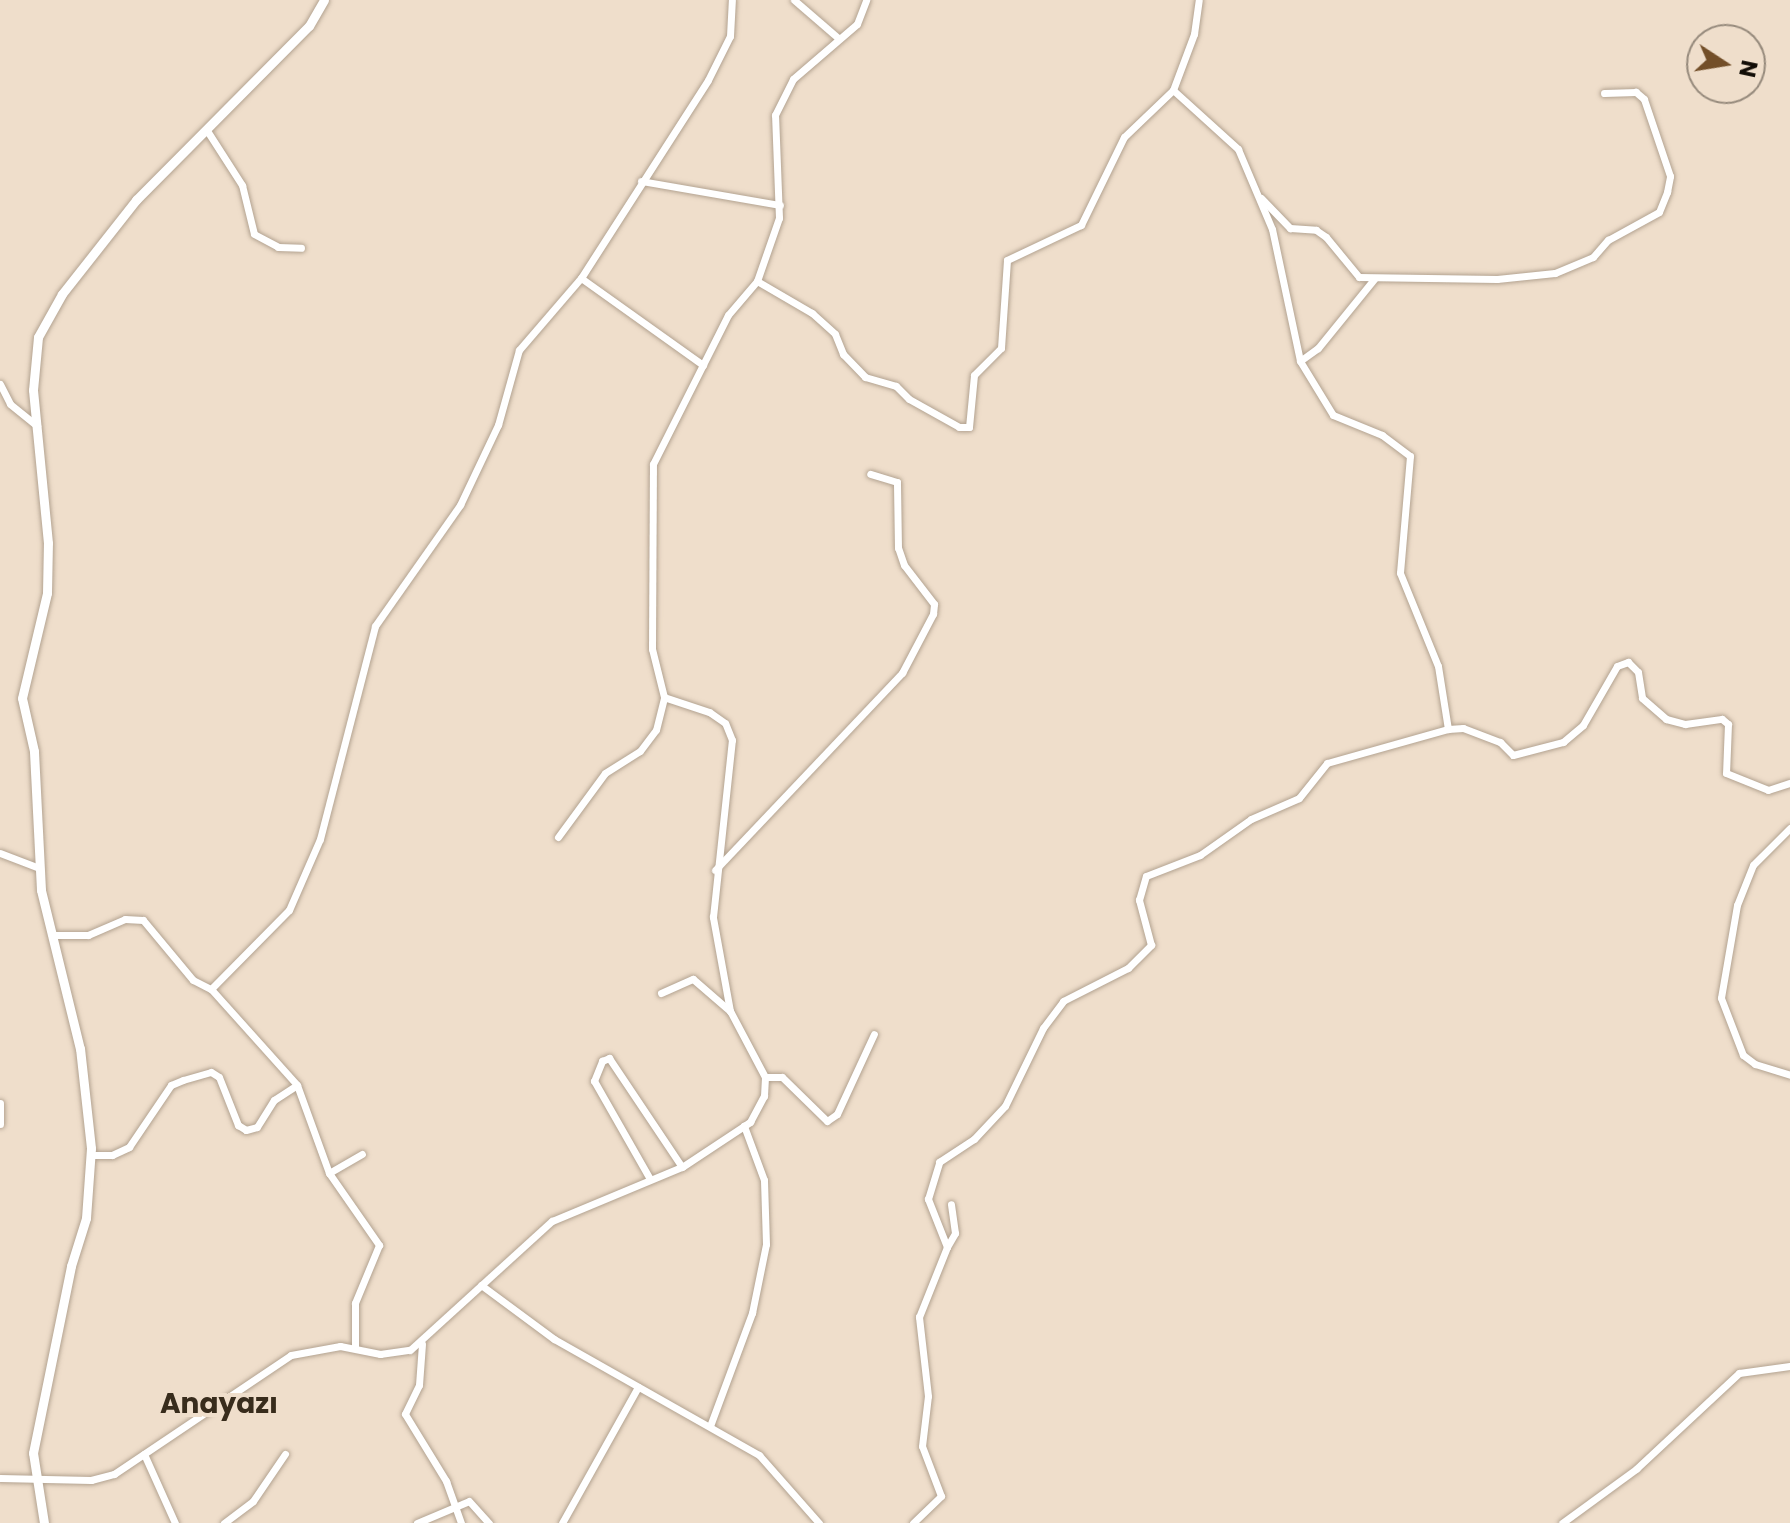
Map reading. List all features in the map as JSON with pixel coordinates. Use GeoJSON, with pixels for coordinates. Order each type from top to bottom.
{"type":"FeatureCollection","features":[{"type":"Feature","properties":{"kind":"street"},"geometry":{"type":"LineString","coordinates":[[44,1523],[33,1453],[71,1266],[86,1218],[91,1155],[80,1049],[39,868],[34,751],[22,698],[47,593],[48,543],[33,390],[38,337],[62,294],[136,200],[309,26],[324,0]]}},
{"type":"Feature","properties":{"kind":"street"},"geometry":{"type":"LineString","coordinates":[[211,989],[289,910],[320,839],[375,626],[460,505],[498,425],[519,350],[581,278],[730,36],[732,0]]}},
{"type":"Feature","properties":{"kind":"street"},"geometry":{"type":"LineString","coordinates":[[794,0],[838,38]]}},
{"type":"Feature","properties":{"kind":"street"},"geometry":{"type":"LineString","coordinates":[[558,837],[605,773],[649,742],[664,697],[652,649],[651,480],[665,434],[728,315],[757,281],[780,205],[775,115],[793,79],[857,24],[866,0]]}},
{"type":"Feature","properties":{"kind":"street"},"geometry":{"type":"LineString","coordinates":[[757,281],[812,313],[835,334],[843,354],[865,377],[896,386],[922,406],[969,427],[974,375],[1001,348],[1007,260],[1081,225],[1124,137],[1173,90],[1194,34],[1199,0]]}},
{"type":"Feature","properties":{"kind":"street"},"geometry":{"type":"LineString","coordinates":[[1173,90],[1238,149],[1260,197],[1284,273],[1300,361],[1333,415],[1382,435],[1410,456],[1400,573],[1438,666],[1448,729]]}},
{"type":"Feature","properties":{"kind":"street"},"geometry":{"type":"LineString","coordinates":[[1260,197],[1290,228],[1316,230],[1359,277],[1497,279],[1555,273],[1593,257],[1608,240],[1659,212],[1670,176],[1644,99],[1636,92],[1604,93]]}},
{"type":"Feature","properties":{"kind":"street"},"geometry":{"type":"LineString","coordinates":[[206,129],[242,185],[254,234],[278,247],[301,248]]}},
{"type":"Feature","properties":{"kind":"street"},"geometry":{"type":"LineString","coordinates":[[641,181],[780,205]]}},
{"type":"Feature","properties":{"kind":"street"},"geometry":{"type":"LineString","coordinates":[[581,278],[703,365]]}},
{"type":"Feature","properties":{"kind":"street"},"geometry":{"type":"LineString","coordinates":[[1300,361],[1318,348],[1374,279]]}},
{"type":"Feature","properties":{"kind":"street"},"geometry":{"type":"LineString","coordinates":[[0,384],[10,404],[37,426]]}},
{"type":"Feature","properties":{"kind":"street"},"geometry":{"type":"LineString","coordinates":[[715,870],[902,673],[933,614],[934,604],[904,565],[898,548],[897,482],[870,474]]}},
{"type":"Feature","properties":{"kind":"street"},"geometry":{"type":"LineString","coordinates":[[947,1247],[935,1228],[928,1199],[939,1162],[974,1139],[1005,1106],[1043,1028],[1063,1001],[1128,968],[1151,945],[1139,900],[1146,876],[1200,855],[1251,819],[1299,798],[1327,763],[1448,729],[1500,742],[1513,755],[1563,742],[1583,725],[1617,666],[1628,662],[1638,672],[1642,698],[1666,719],[1685,724],[1722,719],[1728,724],[1726,773],[1768,790],[1790,783]]}},
{"type":"Feature","properties":{"kind":"street"},"geometry":{"type":"LineString","coordinates":[[0,1478],[39,1480],[114,1474],[291,1355],[319,1348],[355,1348],[380,1354],[422,1344],[552,1221],[682,1167],[744,1126],[764,1096],[765,1077],[730,1011],[713,917],[715,870],[733,763],[732,740],[725,723],[709,712],[664,697]]}},
{"type":"Feature","properties":{"kind":"street"},"geometry":{"type":"LineString","coordinates":[[1790,828],[1753,865],[1737,905],[1721,998],[1743,1055],[1755,1064],[1790,1075]]}},
{"type":"Feature","properties":{"kind":"street"},"geometry":{"type":"LineString","coordinates":[[0,853],[39,868]]}},
{"type":"Feature","properties":{"kind":"street"},"geometry":{"type":"LineString","coordinates":[[53,935],[88,935],[125,919],[143,920],[193,980],[211,989],[297,1085],[329,1173],[379,1245],[355,1303],[355,1348]]}},
{"type":"Feature","properties":{"kind":"street"},"geometry":{"type":"LineString","coordinates":[[661,993],[693,979],[730,1011]]}},
{"type":"Feature","properties":{"kind":"street"},"geometry":{"type":"LineString","coordinates":[[765,1077],[782,1077],[827,1121],[837,1114],[874,1034]]}},
{"type":"Feature","properties":{"kind":"street"},"geometry":{"type":"LineString","coordinates":[[650,1179],[597,1090],[595,1072],[609,1058],[682,1167]]}},
{"type":"Feature","properties":{"kind":"street"},"geometry":{"type":"LineString","coordinates":[[91,1155],[112,1155],[129,1147],[171,1085],[183,1080],[211,1072],[219,1077],[238,1125],[246,1130],[257,1127],[274,1100],[297,1085]]}},
{"type":"Feature","properties":{"kind":"street"},"geometry":{"type":"LineString","coordinates":[[0,1103],[0,1124]]}},
{"type":"Feature","properties":{"kind":"street"},"geometry":{"type":"LineString","coordinates":[[710,1426],[752,1313],[766,1244],[764,1180],[744,1126]]}},
{"type":"Feature","properties":{"kind":"street"},"geometry":{"type":"LineString","coordinates":[[329,1173],[362,1154]]}},
{"type":"Feature","properties":{"kind":"street"},"geometry":{"type":"LineString","coordinates":[[913,1523],[941,1496],[922,1446],[928,1396],[919,1317],[955,1233],[951,1204]]}},
{"type":"Feature","properties":{"kind":"street"},"geometry":{"type":"LineString","coordinates":[[481,1285],[554,1339],[759,1455],[819,1523]]}},
{"type":"Feature","properties":{"kind":"street"},"geometry":{"type":"LineString","coordinates":[[422,1344],[419,1385],[405,1414],[456,1503],[461,1523]]}},
{"type":"Feature","properties":{"kind":"street"},"geometry":{"type":"LineString","coordinates":[[1562,1523],[1636,1469],[1739,1373],[1790,1366]]}},
{"type":"Feature","properties":{"kind":"street"},"geometry":{"type":"LineString","coordinates":[[562,1523],[638,1387]]}},
{"type":"Feature","properties":{"kind":"street"},"geometry":{"type":"LineString","coordinates":[[144,1454],[175,1523]]}},
{"type":"Feature","properties":{"kind":"street"},"geometry":{"type":"LineString","coordinates":[[224,1523],[253,1501],[285,1454]]}},
{"type":"Feature","properties":{"kind":"street"},"geometry":{"type":"LineString","coordinates":[[417,1523],[456,1503],[469,1501],[489,1523]]}},
{"type":"Feature","properties":{"kind":"district","name":"Anayazı"},"geometry":{"type":"Point","coordinates":[219,1404]}}]}
